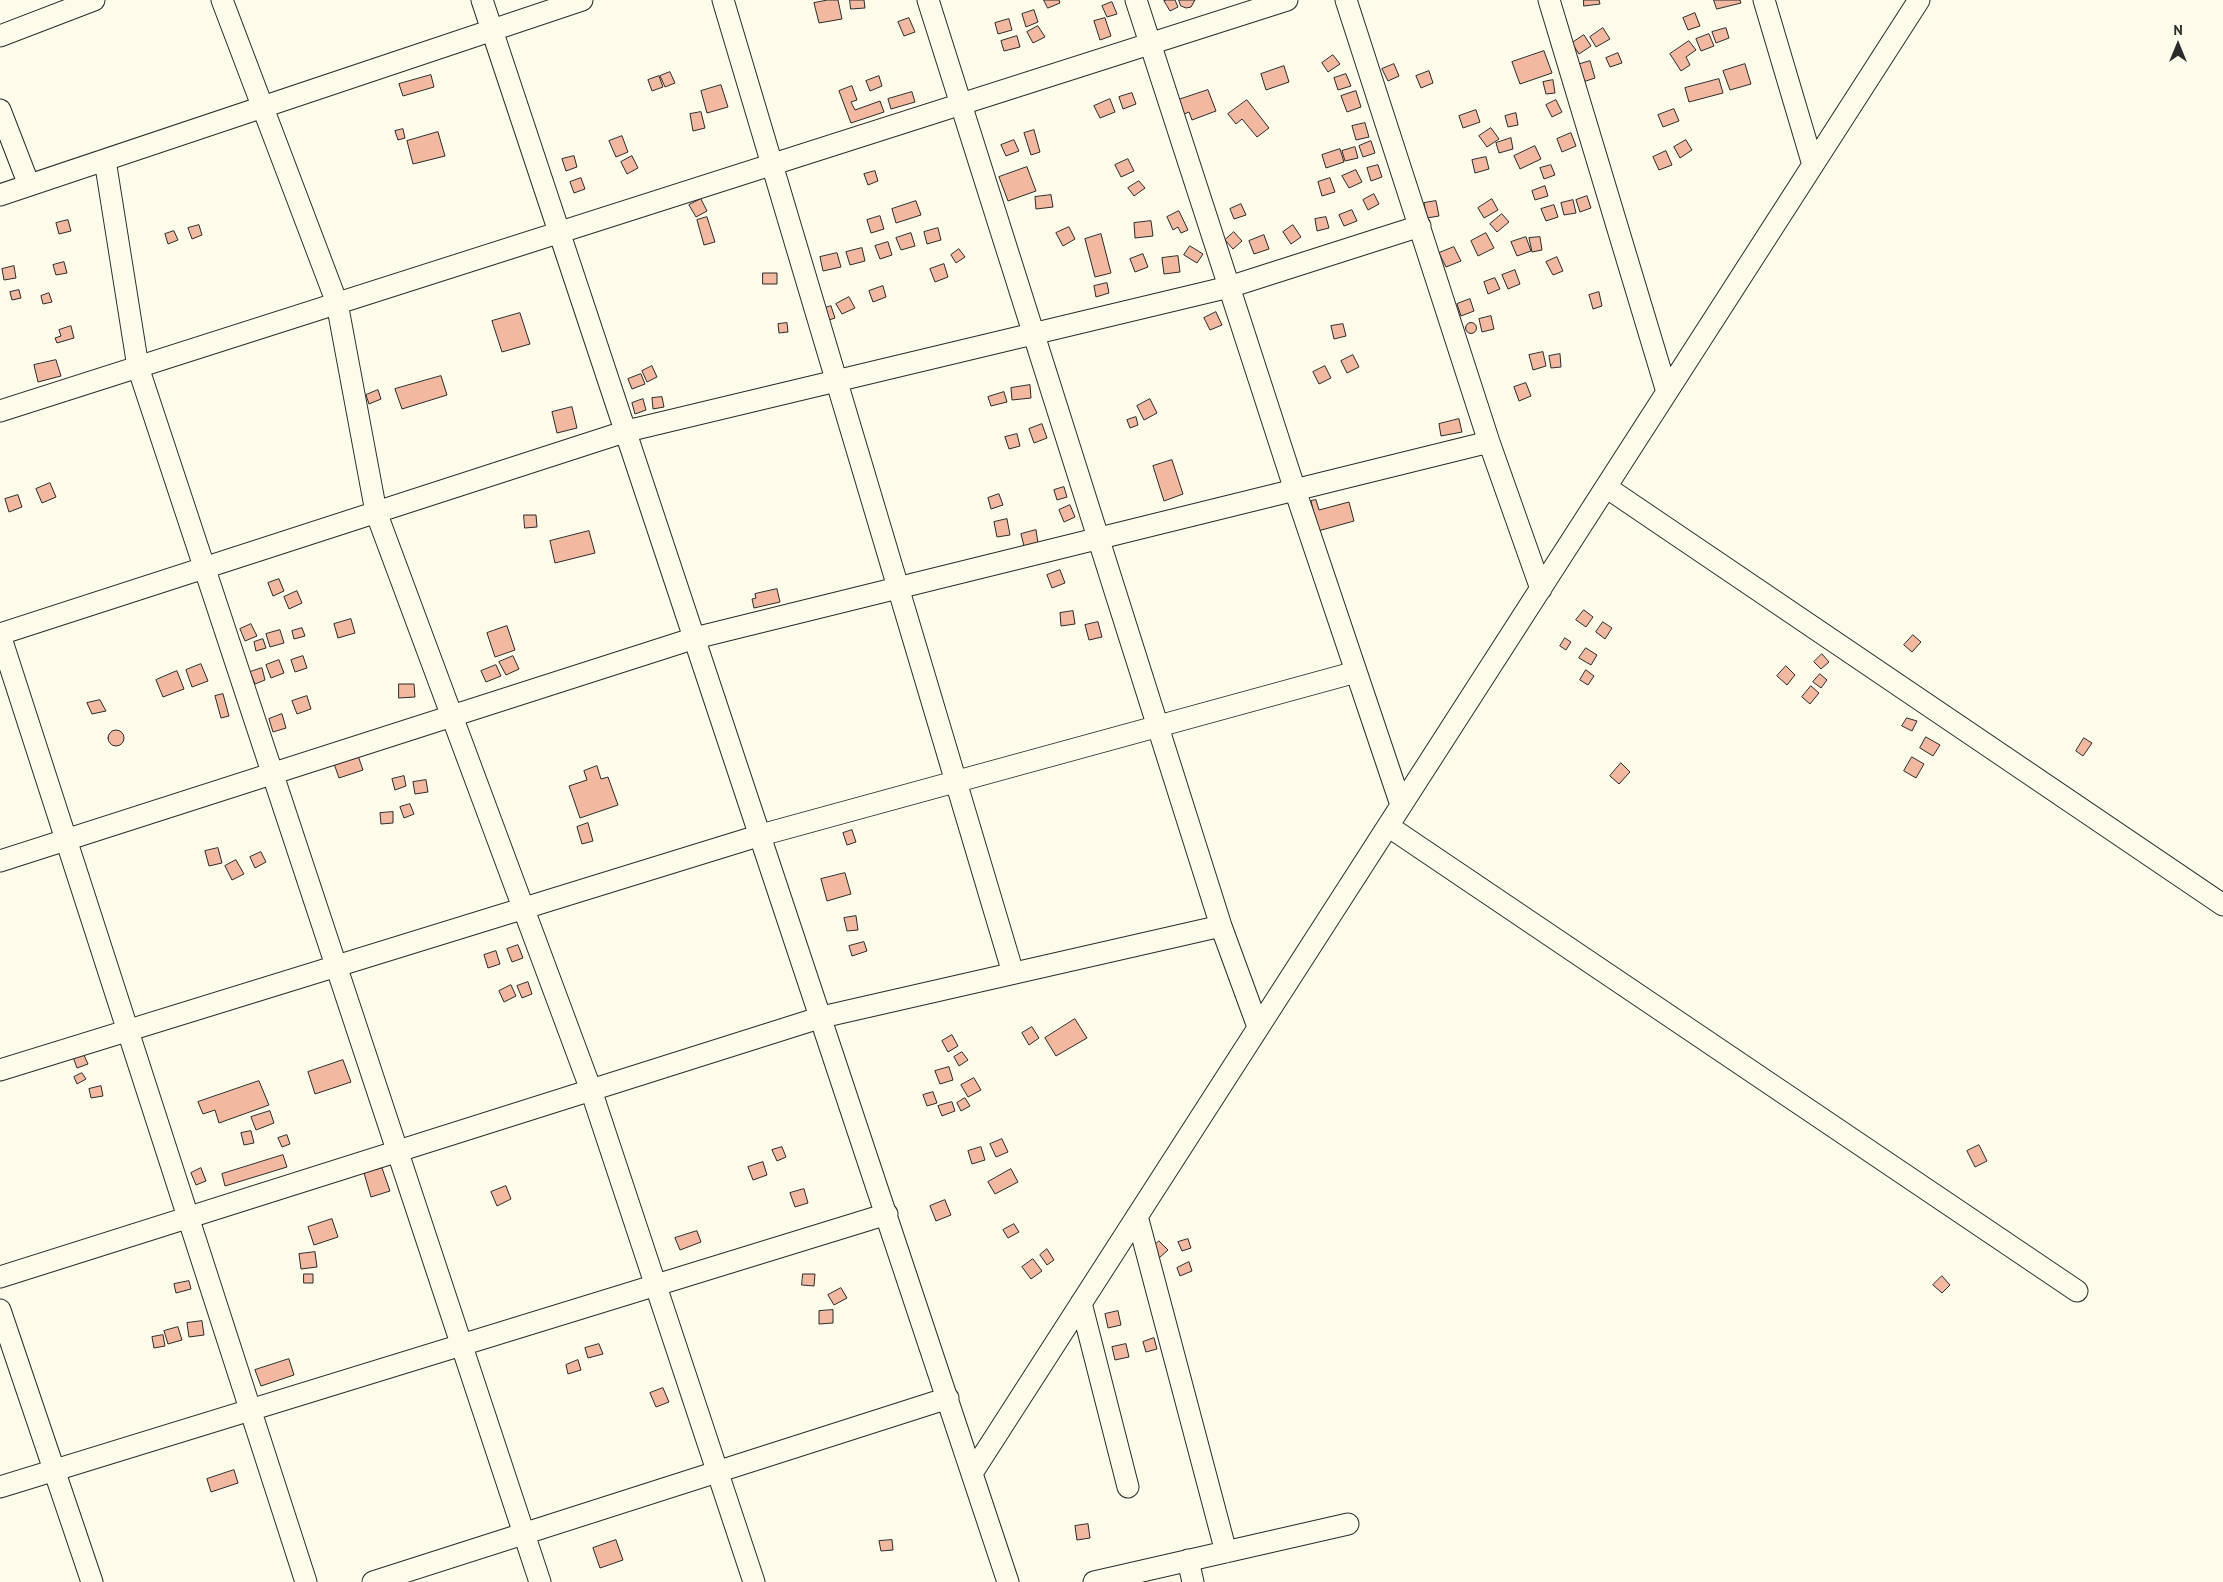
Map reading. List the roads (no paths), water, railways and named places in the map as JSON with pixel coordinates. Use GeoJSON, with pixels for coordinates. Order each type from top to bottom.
{"type":"FeatureCollection","features":[{"type":"Feature","properties":{"kind":"street"},"geometry":{"type":"LineString","coordinates":[[0,36],[94,0]]}},
{"type":"Feature","properties":{"kind":"street"},"geometry":{"type":"LineString","coordinates":[[222,0],[337,303],[376,512],[591,1090],[754,1582]]}},
{"type":"Feature","properties":{"kind":"street"},"geometry":{"type":"LineString","coordinates":[[482,0],[761,834],[1008,1582]]}},
{"type":"Feature","properties":{"kind":"street"},"geometry":{"type":"LineString","coordinates":[[0,195],[582,0]]}},
{"type":"Feature","properties":{"kind":"street"},"geometry":{"type":"LineString","coordinates":[[723,0],[1013,974]]}},
{"type":"Feature","properties":{"kind":"street"},"geometry":{"type":"LineString","coordinates":[[928,0],[1221,926],[1258,1027]]}},
{"type":"Feature","properties":{"kind":"street"},"geometry":{"type":"LineString","coordinates":[[1136,0],[1295,490],[1401,805]]}},
{"type":"Feature","properties":{"kind":"street"},"geometry":{"type":"LineString","coordinates":[[0,411],[1287,0]]}},
{"type":"Feature","properties":{"kind":"street"},"geometry":{"type":"LineString","coordinates":[[1346,0],[1489,442],[1540,589]]}},
{"type":"Feature","properties":{"kind":"street"},"geometry":{"type":"LineString","coordinates":[[1549,0],[1667,392]]}},
{"type":"Feature","properties":{"kind":"street"},"geometry":{"type":"LineString","coordinates":[[1764,0],[1813,165]]}},
{"type":"Feature","properties":{"kind":"street"},"geometry":{"type":"LineString","coordinates":[[972,1473],[1919,0]]}},
{"type":"Feature","properties":{"kind":"street"},"geometry":{"type":"LineString","coordinates":[[0,110],[29,185]]}},
{"type":"Feature","properties":{"kind":"street"},"geometry":{"type":"LineString","coordinates":[[105,160],[138,367],[540,1582]]}},
{"type":"Feature","properties":{"kind":"street"},"geometry":{"type":"LineString","coordinates":[[306,1582],[0,634],[627,431],[1229,287],[1420,226]]}},
{"type":"Feature","properties":{"kind":"street"},"geometry":{"type":"LineString","coordinates":[[0,861],[695,638],[1489,442]]}},
{"type":"Feature","properties":{"kind":"street"},"geometry":{"type":"LineString","coordinates":[[1606,487],[2223,905]]}},
{"type":"Feature","properties":{"kind":"street"},"geometry":{"type":"LineString","coordinates":[[0,1070],[761,834],[1356,672]]}},
{"type":"Feature","properties":{"kind":"street"},"geometry":{"type":"LineString","coordinates":[[1388,826],[2077,1291]]}},
{"type":"Feature","properties":{"kind":"street"},"geometry":{"type":"LineString","coordinates":[[0,1277],[822,1018],[1221,926]]}},
{"type":"Feature","properties":{"kind":"street"},"geometry":{"type":"LineString","coordinates":[[0,1487],[887,1214]]}},
{"type":"Feature","properties":{"kind":"street"},"geometry":{"type":"LineString","coordinates":[[1137,1216],[1226,1552]]}},
{"type":"Feature","properties":{"kind":"street"},"geometry":{"type":"LineString","coordinates":[[1081,1303],[1128,1487]]}},
{"type":"Feature","properties":{"kind":"street"},"geometry":{"type":"LineString","coordinates":[[0,1310],[92,1582]]}},
{"type":"Feature","properties":{"kind":"street"},"geometry":{"type":"LineString","coordinates":[[373,1582],[948,1398]]}},
{"type":"Feature","properties":{"kind":"street"},"geometry":{"type":"LineString","coordinates":[[1094,1582],[1348,1524]]}},
{"type":"Feature","properties":{"kind":"street"},"geometry":{"type":"LineString","coordinates":[[1188,1560],[1193,1582]]}}]}
